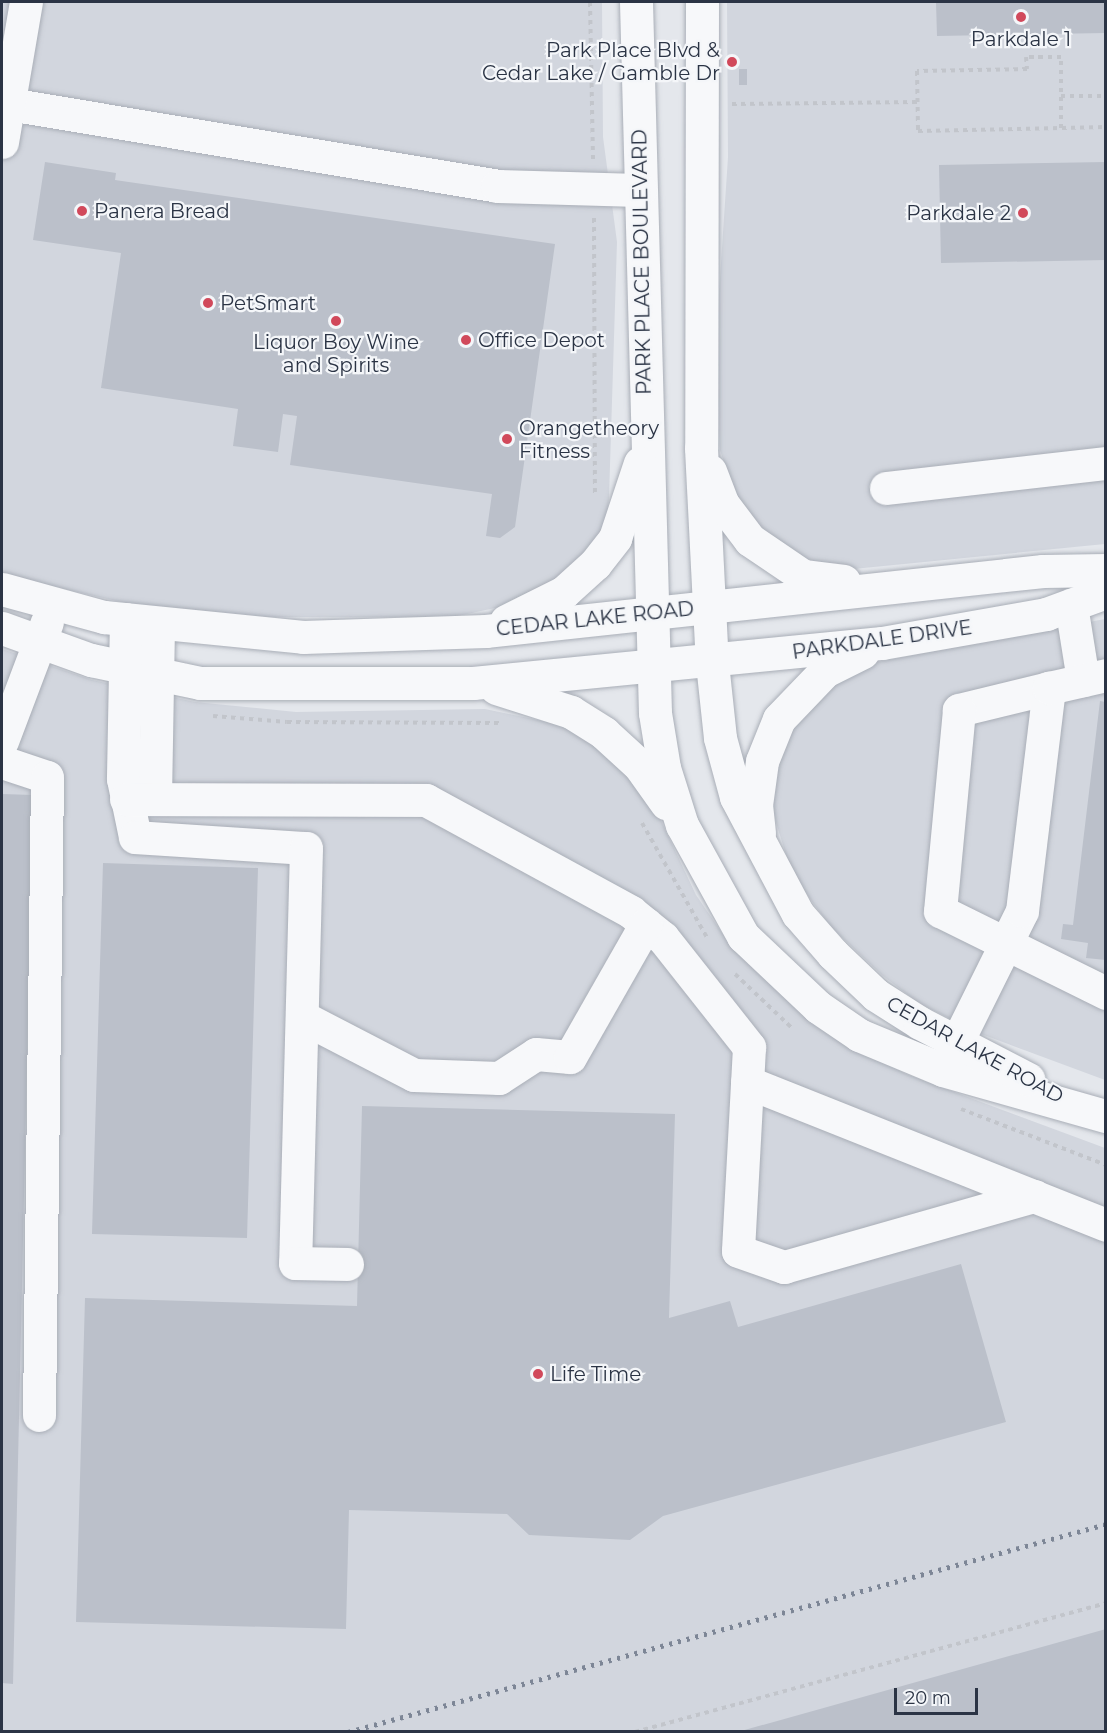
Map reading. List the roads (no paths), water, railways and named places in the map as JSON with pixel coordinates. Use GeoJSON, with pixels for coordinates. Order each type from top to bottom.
{"type":"FeatureCollection","features":[{"type":"Feature","properties":{"kind":"street"},"geometry":{"type":"LineString","coordinates":[[2,142],[26,2]]}},
{"type":"Feature","properties":{"kind":"street","name":"PARK PLACE BOULEVARD"},"geometry":{"type":"LineString","coordinates":[[636,2],[646,444],[654,667]]}},
{"type":"Feature","properties":{"kind":"street"},"geometry":{"type":"LineString","coordinates":[[702,2],[702,448],[710,607],[1043,571],[1106,570]]}},
{"type":"Feature","properties":{"kind":"street"},"geometry":{"type":"LineString","coordinates":[[9,104],[496,186],[640,190]]}},
{"type":"Feature","properties":{"kind":"street"},"geometry":{"type":"LineString","coordinates":[[486,631],[564,592],[595,564],[615,538],[646,444]]}},
{"type":"Feature","properties":{"kind":"street"},"geometry":{"type":"LineString","coordinates":[[702,448],[722,503],[759,548],[803,576],[890,588]]}},
{"type":"Feature","properties":{"kind":"street"},"geometry":{"type":"LineString","coordinates":[[886,488],[1106,463]]}},
{"type":"Feature","properties":{"kind":"street","name":"CEDAR LAKE ROAD"},"geometry":{"type":"LineString","coordinates":[[2,588],[53,604],[126,619],[303,637],[486,631],[710,607],[712,663],[720,738],[736,797],[761,853],[798,914],[833,954],[876,995],[1075,1104]]}},
{"type":"Feature","properties":{"kind":"street","name":"PARKDALE DRIVE"},"geometry":{"type":"LineString","coordinates":[[654,667],[712,663],[882,643],[1046,614],[1106,592]]}},
{"type":"Feature","properties":{"kind":"street"},"geometry":{"type":"LineString","coordinates":[[2,741],[53,604]]}},
{"type":"Feature","properties":{"kind":"street"},"geometry":{"type":"LineString","coordinates":[[1071,605],[1094,677],[959,710],[940,911],[1007,941],[1106,993]]}},
{"type":"Feature","properties":{"kind":"street"},"geometry":{"type":"LineString","coordinates":[[126,619],[141,672],[140,799],[135,837],[144,853],[306,848],[295,1263],[346,1264]]}},
{"type":"Feature","properties":{"kind":"street"},"geometry":{"type":"LineString","coordinates":[[141,672],[158,624]]}},
{"type":"Feature","properties":{"kind":"street"},"geometry":{"type":"LineString","coordinates":[[2,628],[40,644],[141,672],[260,686],[473,683],[654,667]]}},
{"type":"Feature","properties":{"kind":"street"},"geometry":{"type":"LineString","coordinates":[[761,853],[756,805],[762,761],[779,719],[825,671],[882,643]]}},
{"type":"Feature","properties":{"kind":"street","name":"CEDAR LAKE ROAD"},"geometry":{"type":"LineString","coordinates":[[654,667],[664,768],[682,825],[743,936],[791,984],[859,1035],[943,1070],[1075,1104],[1106,1116]]}},
{"type":"Feature","properties":{"kind":"street"},"geometry":{"type":"LineString","coordinates":[[473,683],[531,697],[604,733],[639,765],[682,825]]}},
{"type":"Feature","properties":{"kind":"street"},"geometry":{"type":"LineString","coordinates":[[943,1070],[1022,911],[1049,688]]}},
{"type":"Feature","properties":{"kind":"street"},"geometry":{"type":"LineString","coordinates":[[2,762],[46,777],[39,1414]]}},
{"type":"Feature","properties":{"kind":"street"},"geometry":{"type":"LineString","coordinates":[[140,799],[426,800],[646,924],[735,1023],[749,1047],[738,1251],[784,1267],[1034,1196]]}},
{"type":"Feature","properties":{"kind":"street"},"geometry":{"type":"LineString","coordinates":[[302,1017],[414,1075],[498,1078],[536,1054],[570,1057],[646,924]]}},
{"type":"Feature","properties":{"kind":"street"},"geometry":{"type":"LineString","coordinates":[[747,1082],[1106,1225]]}},
{"type":"Feature","properties":{"kind":"railway"},"geometry":{"type":"LineString","coordinates":[[348,1732],[1106,1524]]}},
{"type":"Feature","properties":{"kind":"place","name":"Parkdale 1"},"geometry":{"type":"Point","coordinates":[1021,17]}},
{"type":"Feature","properties":{"kind":"place","name":"Park Place Blvd & Cedar Lake / Gamble Dr"},"geometry":{"type":"Point","coordinates":[732,62]}},
{"type":"Feature","properties":{"kind":"place","name":"Panera Bread"},"geometry":{"type":"Point","coordinates":[82,211]}},
{"type":"Feature","properties":{"kind":"place","name":"Parkdale 2"},"geometry":{"type":"Point","coordinates":[1023,213]}},
{"type":"Feature","properties":{"kind":"place","name":"PetSmart"},"geometry":{"type":"Point","coordinates":[208,303]}},
{"type":"Feature","properties":{"kind":"place","name":"Liquor Boy Wine and Spirits"},"geometry":{"type":"Point","coordinates":[336,321]}},
{"type":"Feature","properties":{"kind":"place","name":"Office Depot"},"geometry":{"type":"Point","coordinates":[466,340]}},
{"type":"Feature","properties":{"kind":"place","name":"Orangetheory Fitness"},"geometry":{"type":"Point","coordinates":[507,439]}},
{"type":"Feature","properties":{"kind":"place","name":"Life Time"},"geometry":{"type":"Point","coordinates":[538,1374]}}]}
